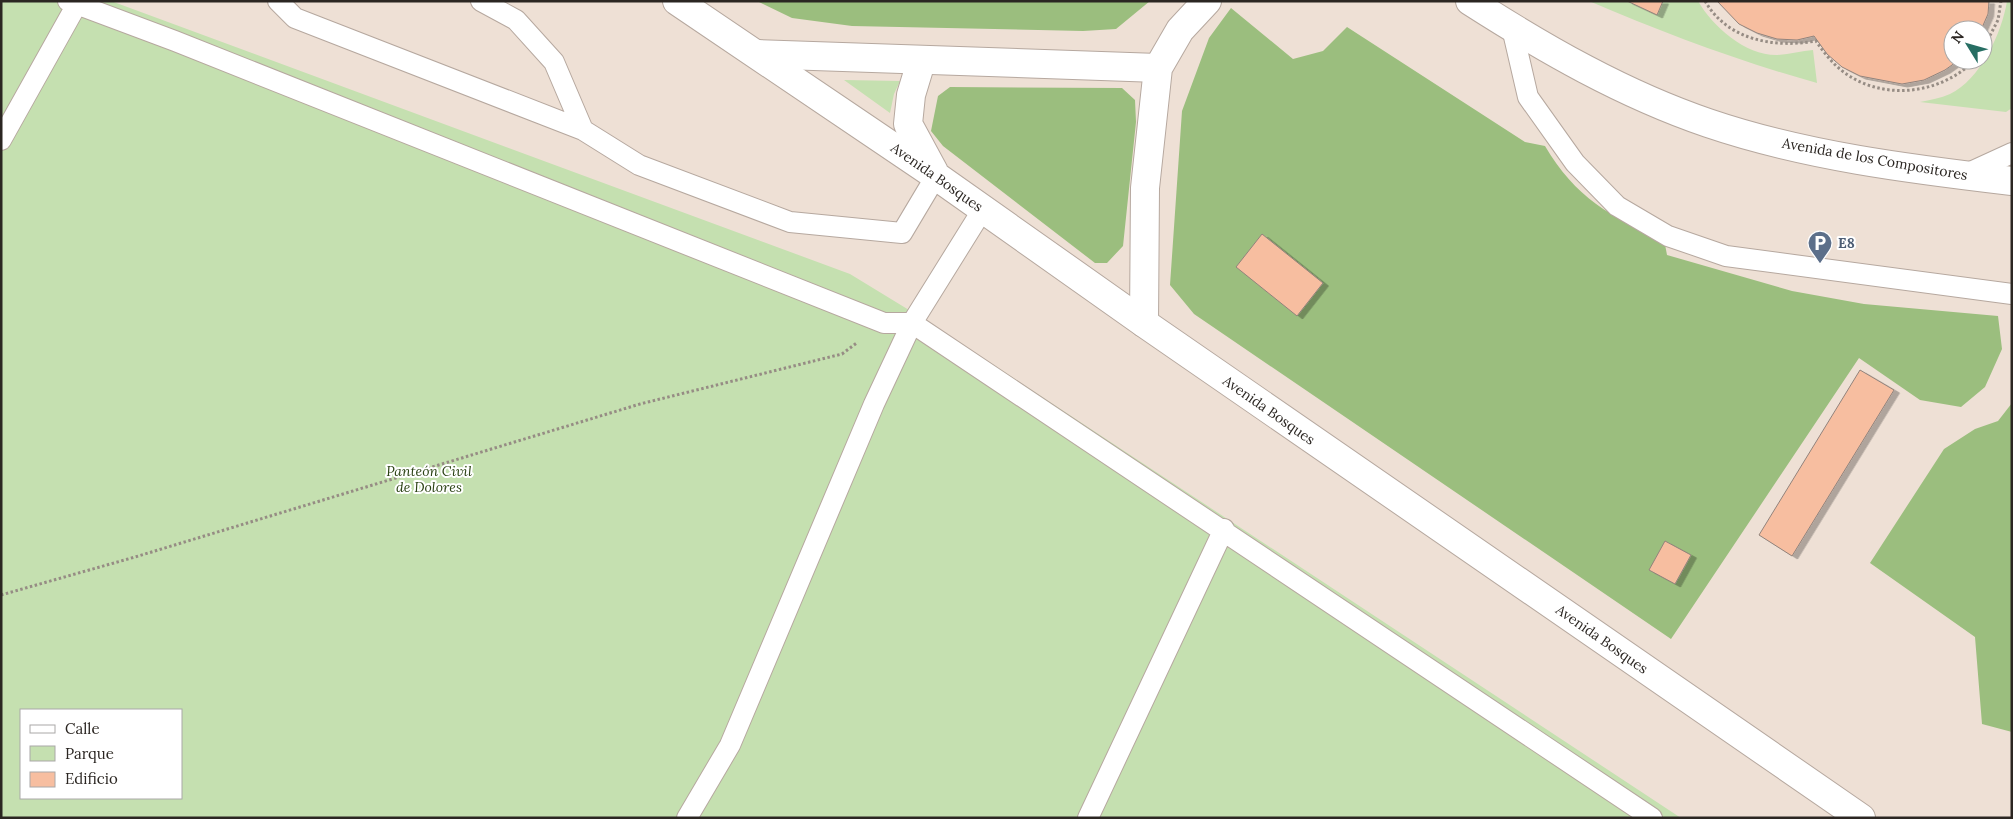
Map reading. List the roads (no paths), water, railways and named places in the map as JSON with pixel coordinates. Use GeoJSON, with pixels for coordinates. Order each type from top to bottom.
{"type":"FeatureCollection","features":[{"type":"Feature","properties":{"kind":"street","name":"Avenida Bosques"},"geometry":{"type":"LineString","coordinates":[[677,1],[936,176],[1144,323],[1861,818]]}},
{"type":"Feature","properties":{"kind":"street"},"geometry":{"type":"LineString","coordinates":[[1144,323],[1145,188],[1158,68],[1180,30],[1207,1]]}},
{"type":"Feature","properties":{"kind":"street","name":"Avenida de los Compositores"},"geometry":{"type":"LineString","coordinates":[[1470,1],[1512,28],[1583,68],[1708,123],[1806,150],[2012,181]]}},
{"type":"Feature","properties":{"kind":"street"},"geometry":{"type":"LineString","coordinates":[[757,54],[921,62],[1158,68]]}},
{"type":"Feature","properties":{"kind":"street"},"geometry":{"type":"LineString","coordinates":[[921,62],[911,95],[908,124],[936,176]]}},
{"type":"Feature","properties":{"kind":"lane"},"geometry":{"type":"LineString","coordinates":[[278,1],[295,18],[583,130],[639,165],[790,222],[902,233],[936,176]]}},
{"type":"Feature","properties":{"kind":"lane"},"geometry":{"type":"LineString","coordinates":[[481,1],[516,20],[554,62],[583,130]]}},
{"type":"Feature","properties":{"kind":"lane"},"geometry":{"type":"LineString","coordinates":[[1,140],[73,3],[194,48],[884,323],[912,323],[1652,818]]}},
{"type":"Feature","properties":{"kind":"lane"},"geometry":{"type":"LineString","coordinates":[[1512,28],[1528,97],[1575,163],[1618,206],[1668,236],[1726,256],[2012,294]]}},
{"type":"Feature","properties":{"kind":"lane"},"geometry":{"type":"LineString","coordinates":[[1964,175],[2012,152]]}},
{"type":"Feature","properties":{"kind":"lane"},"geometry":{"type":"LineString","coordinates":[[687,818],[730,744],[874,404],[912,323],[983,209]]}},
{"type":"Feature","properties":{"kind":"lane"},"geometry":{"type":"LineString","coordinates":[[1088,818],[1224,530]]}},
{"type":"Feature","properties":{"kind":"place","name":"E8"},"geometry":{"type":"Point","coordinates":[1820,264]}},
{"type":"Feature","properties":{"kind":"park label","name":"Panteón Civil de Dolores"},"geometry":{"type":"Point","coordinates":[429,480]}}]}
